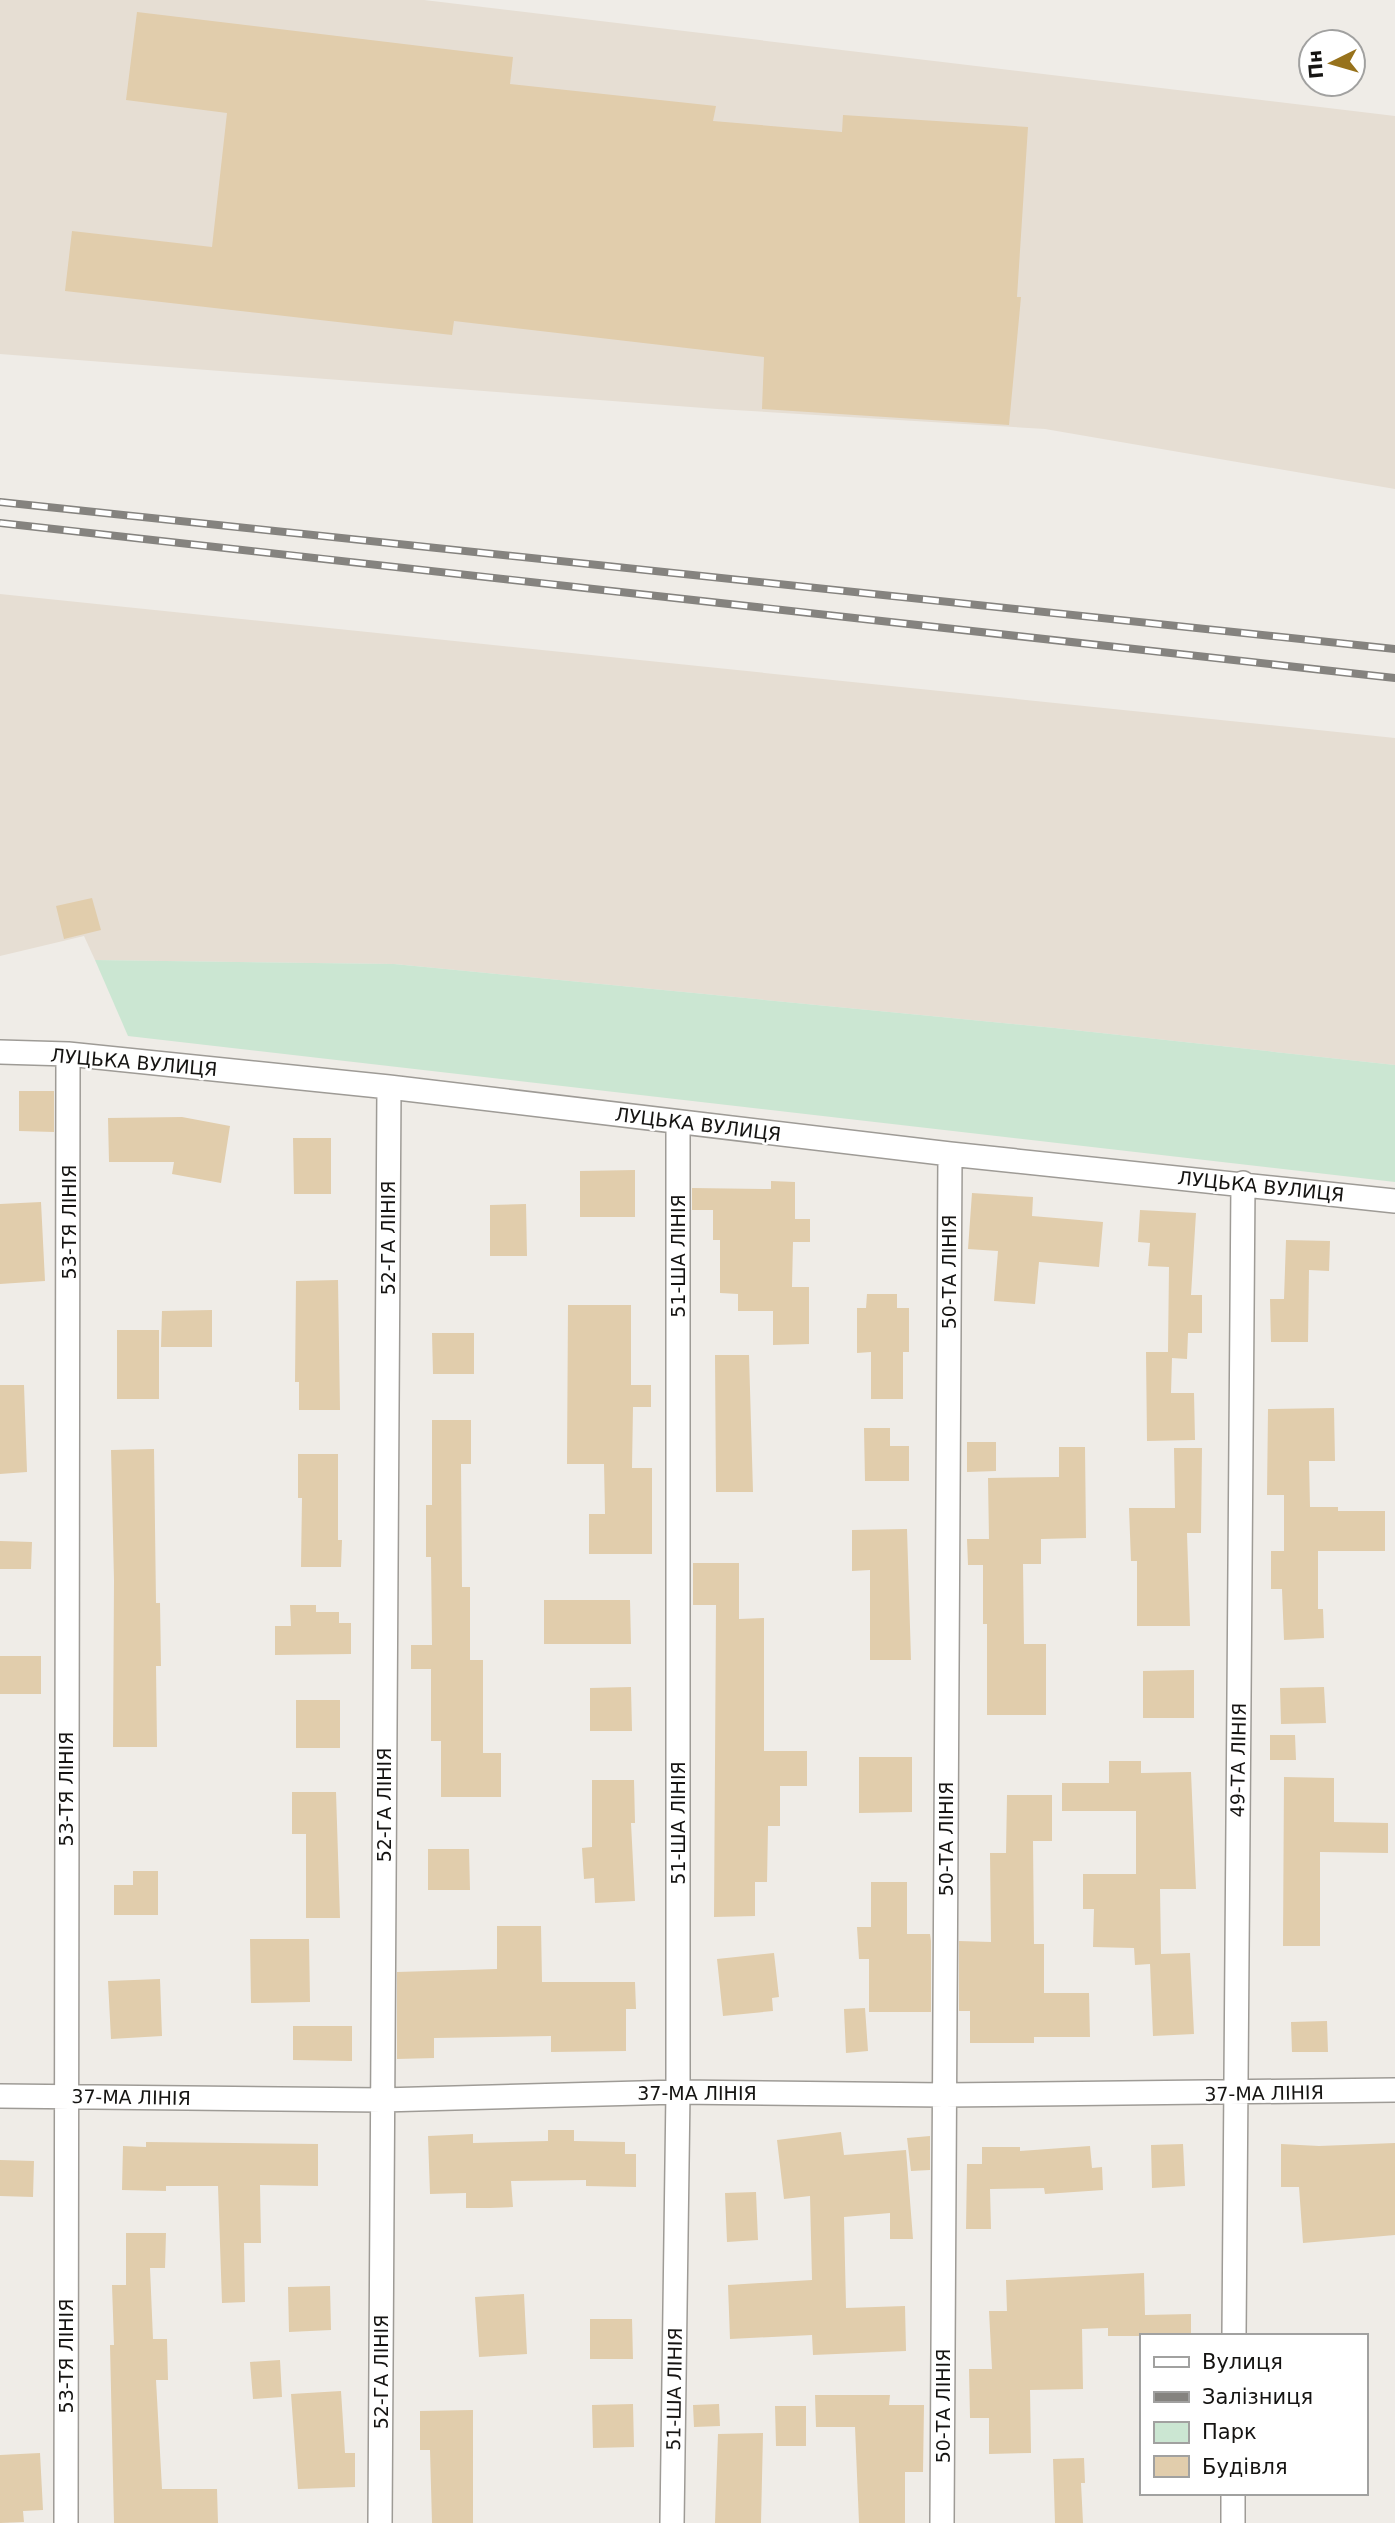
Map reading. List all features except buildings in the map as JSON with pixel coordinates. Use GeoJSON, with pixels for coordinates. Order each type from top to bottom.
{"type":"FeatureCollection","features":[{"type":"Feature","properties":{"kind":"street","name":"ЛУЦЬКА ВУЛИЦЯ"},"geometry":{"type":"LineString","coordinates":[[0,1052],[68,1054],[389,1087],[950,1154],[1395,1201]]}},
{"type":"Feature","properties":{"kind":"street","name":"53-ТЯ ЛІНІЯ"},"geometry":{"type":"LineString","coordinates":[[66,2523],[68,1054]]}},
{"type":"Feature","properties":{"kind":"street","name":"52-ГА ЛІНІЯ"},"geometry":{"type":"LineString","coordinates":[[380,2523],[389,1087]]}},
{"type":"Feature","properties":{"kind":"street","name":"51-ША ЛІНІЯ"},"geometry":{"type":"LineString","coordinates":[[672,2523],[678,2092],[678,1122]]}},
{"type":"Feature","properties":{"kind":"street","name":"50-ТА ЛІНІЯ"},"geometry":{"type":"LineString","coordinates":[[942,2523],[950,1154]]}},
{"type":"Feature","properties":{"kind":"street","name":"49-ТА ЛІНІЯ"},"geometry":{"type":"LineString","coordinates":[[1234,2334],[1243,1183]]}},
{"type":"Feature","properties":{"kind":"street","name":"37-МА ЛІНІЯ"},"geometry":{"type":"LineString","coordinates":[[0,2096],[382,2099],[678,2092],[944,2095],[1234,2094],[1395,2090]]}},
{"type":"Feature","properties":{"kind":"street"},"geometry":{"type":"LineString","coordinates":[[1233,2495],[1233,2523]]}},
{"type":"Feature","properties":{"kind":"shaded area"},"geometry":{"type":"Polygon","coordinates":[[[0,0],[424,0],[1395,116],[1395,489],[1045,429],[717,409],[0,354],[0,0]]]}},
{"type":"Feature","properties":{"kind":"shaded area"},"geometry":{"type":"Polygon","coordinates":[[[0,594],[1395,738],[1395,1065],[1055,1028],[394,964],[95,960],[84,936],[0,956],[0,594]]]}},
{"type":"Feature","properties":{"kind":"green space"},"geometry":{"type":"Polygon","coordinates":[[[95,960],[394,964],[1055,1028],[1395,1065],[1395,1182],[128,1036],[95,960]]]}},
{"type":"Feature","properties":{"kind":"railway"},"geometry":{"type":"LineString","coordinates":[[0,502],[1395,649]]}},
{"type":"Feature","properties":{"kind":"railway"},"geometry":{"type":"LineString","coordinates":[[0,523],[1395,678]]}}]}
